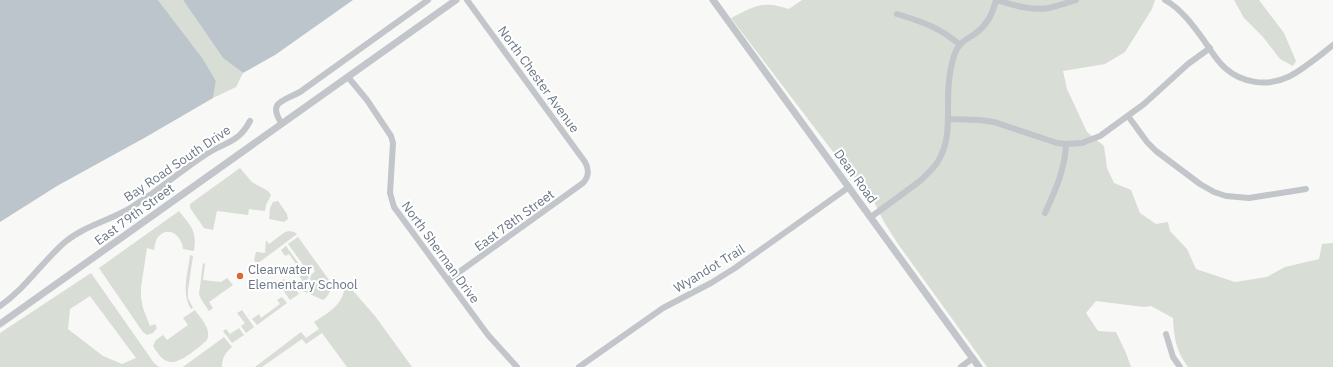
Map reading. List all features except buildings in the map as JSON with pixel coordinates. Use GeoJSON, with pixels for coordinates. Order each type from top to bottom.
{"type":"FeatureCollection","features":[{"type":"Feature","properties":{"kind":"street"},"geometry":{"type":"LineString","coordinates":[[282,124],[276,113],[278,102],[300,92],[428,0]]}},
{"type":"Feature","properties":{"kind":"street","name":"East 79th Street"},"geometry":{"type":"LineString","coordinates":[[0,324],[456,0]]}},
{"type":"Feature","properties":{"kind":"street","name":"North Chester Avenue"},"geometry":{"type":"LineString","coordinates":[[467,0],[585,162],[588,174]]}},
{"type":"Feature","properties":{"kind":"street","name":"Dean Road"},"geometry":{"type":"LineString","coordinates":[[713,0],[979,367]]}},
{"type":"Feature","properties":{"kind":"street"},"geometry":{"type":"LineString","coordinates":[[871,216],[920,181],[938,162],[948,135],[950,77],[955,54],[960,44],[985,25],[993,10],[996,0],[1020,6],[1040,8],[1056,6],[1076,0]]}},
{"type":"Feature","properties":{"kind":"street"},"geometry":{"type":"LineString","coordinates":[[1165,0],[1182,13],[1227,69],[1234,75],[1249,81],[1265,83],[1278,81],[1290,76],[1333,45]]}},
{"type":"Feature","properties":{"kind":"street"},"geometry":{"type":"LineString","coordinates":[[897,14],[934,26],[960,44]]}},
{"type":"Feature","properties":{"kind":"street"},"geometry":{"type":"LineString","coordinates":[[948,119],[994,122],[1051,142],[1066,144],[1082,143],[1100,136],[1128,116],[1159,91],[1188,64],[1210,48]]}},
{"type":"Feature","properties":{"kind":"street","name":"North Sherman Drive"},"geometry":{"type":"LineString","coordinates":[[348,77],[367,100],[391,136],[393,145],[390,193],[393,205],[488,335],[517,367]]}},
{"type":"Feature","properties":{"kind":"street"},"geometry":{"type":"LineString","coordinates":[[1128,116],[1147,142],[1156,151],[1200,184],[1214,192],[1226,196],[1249,198],[1306,189]]}},
{"type":"Feature","properties":{"kind":"street","name":"Bay Road South Drive"},"geometry":{"type":"LineString","coordinates":[[0,306],[16,295],[46,260],[65,242],[83,231],[118,216],[132,207],[207,154],[229,143],[245,130],[250,121]]}},
{"type":"Feature","properties":{"kind":"street"},"geometry":{"type":"LineString","coordinates":[[1045,213],[1059,181],[1066,144]]}},
{"type":"Feature","properties":{"kind":"street","name":"East 78th Street"},"geometry":{"type":"LineString","coordinates":[[448,280],[583,183],[588,174]]}},
{"type":"Feature","properties":{"kind":"street","name":"Wyandot Trail"},"geometry":{"type":"LineString","coordinates":[[579,367],[663,308],[711,283],[735,268],[849,187]]}},
{"type":"Feature","properties":{"kind":"street"},"geometry":{"type":"LineString","coordinates":[[1166,334],[1173,357],[1180,367]]}},
{"type":"Feature","properties":{"kind":"street"},"geometry":{"type":"LineString","coordinates":[[961,367],[973,358]]}},
{"type":"Feature","properties":{"kind":"shaded area"},"geometry":{"type":"Polygon","coordinates":[[[0,0],[158,0],[203,59],[216,81],[213,98],[57,186],[0,222],[0,0]]]}},
{"type":"Feature","properties":{"kind":"shaded area"},"geometry":{"type":"Polygon","coordinates":[[[158,0],[183,0],[223,58],[243,73],[236,87],[213,98],[216,81],[203,59],[158,0]]]}},
{"type":"Feature","properties":{"kind":"shaded area"},"geometry":{"type":"Polygon","coordinates":[[[183,0],[353,0],[275,55],[243,73],[223,58],[183,0]]]}},
{"type":"Feature","properties":{"kind":"shaded area"},"geometry":{"type":"Polygon","coordinates":[[[802,0],[1155,0],[1152,9],[1125,52],[1105,64],[1063,71],[1067,89],[1087,132],[1104,146],[1107,168],[1114,183],[1131,190],[1140,213],[1156,224],[1168,222],[1170,231],[1187,249],[1196,269],[1235,282],[1267,277],[1285,267],[1319,259],[1322,244],[1333,243],[1333,367],[1188,367],[1176,344],[1173,318],[1151,306],[1144,307],[1096,301],[1086,313],[1098,331],[1116,332],[1131,367],[987,367],[898,244],[884,222],[868,190],[840,161],[731,18],[747,10],[765,5],[779,6],[789,9],[802,0]]]}},
{"type":"Feature","properties":{"kind":"shaded area"},"geometry":{"type":"Polygon","coordinates":[[[1234,0],[1259,0],[1284,33],[1296,61],[1293,66],[1280,59],[1263,37],[1244,18],[1234,0]]]}},
{"type":"Feature","properties":{"kind":"shaded area"},"geometry":{"type":"Polygon","coordinates":[[[240,168],[252,182],[268,191],[271,195],[265,211],[249,209],[248,215],[217,211],[213,230],[204,228],[190,208],[190,204],[240,168]]]}},
{"type":"Feature","properties":{"kind":"shaded area"},"geometry":{"type":"Polygon","coordinates":[[[278,201],[287,214],[288,219],[284,222],[269,219],[270,208],[273,202],[278,201]]]}},
{"type":"Feature","properties":{"kind":"shaded area"},"geometry":{"type":"Polygon","coordinates":[[[179,211],[190,225],[194,233],[194,251],[183,249],[177,236],[170,232],[162,233],[158,237],[154,250],[147,248],[141,287],[141,297],[143,308],[150,326],[155,324],[157,328],[153,333],[147,335],[143,332],[99,268],[179,211]]]}},
{"type":"Feature","properties":{"kind":"shaded area"},"geometry":{"type":"Polygon","coordinates":[[[289,231],[297,234],[257,264],[254,260],[256,252],[265,253],[266,240],[269,244],[285,232],[289,231]]]}},
{"type":"Feature","properties":{"kind":"shaded area"},"geometry":{"type":"Polygon","coordinates":[[[298,237],[329,280],[330,291],[323,300],[303,291],[300,287],[310,280],[311,275],[315,271],[312,266],[307,270],[288,244],[298,237]]]}},
{"type":"Feature","properties":{"kind":"shaded area"},"geometry":{"type":"Polygon","coordinates":[[[286,246],[309,278],[297,287],[296,285],[302,280],[298,274],[301,271],[289,254],[285,256],[281,250],[286,246]]]}},
{"type":"Feature","properties":{"kind":"shaded area"},"geometry":{"type":"Polygon","coordinates":[[[190,255],[193,256],[188,290],[188,298],[193,308],[191,309],[186,296],[190,255]]]}},
{"type":"Feature","properties":{"kind":"shaded area"},"geometry":{"type":"Polygon","coordinates":[[[203,263],[205,264],[203,280],[221,282],[227,278],[233,285],[209,302],[213,308],[209,311],[199,294],[203,263]]]}},
{"type":"Feature","properties":{"kind":"shaded area"},"geometry":{"type":"Polygon","coordinates":[[[91,273],[154,363],[159,367],[0,367],[0,333],[91,273]],[[90,296],[70,309],[68,329],[103,356],[122,364],[136,358],[90,296]]]}},
{"type":"Feature","properties":{"kind":"shaded area"},"geometry":{"type":"Polygon","coordinates":[[[284,279],[291,288],[294,287],[299,294],[290,300],[278,283],[284,279]]]}},
{"type":"Feature","properties":{"kind":"shaded area"},"geometry":{"type":"Polygon","coordinates":[[[347,284],[375,316],[412,367],[347,367],[322,333],[306,344],[302,339],[262,367],[255,367],[301,332],[306,338],[319,329],[314,322],[339,303],[347,284]]]}},
{"type":"Feature","properties":{"kind":"shaded area"},"geometry":{"type":"Polygon","coordinates":[[[282,297],[287,303],[257,325],[252,319],[259,314],[261,318],[280,304],[277,300],[282,297]]]}},
{"type":"Feature","properties":{"kind":"shaded area"},"geometry":{"type":"Polygon","coordinates":[[[195,310],[207,328],[207,340],[190,354],[178,361],[167,361],[160,356],[153,346],[156,340],[163,335],[167,340],[188,325],[183,318],[195,310]]]}},
{"type":"Feature","properties":{"kind":"shaded area"},"geometry":{"type":"Polygon","coordinates":[[[242,310],[254,327],[246,333],[241,326],[245,323],[237,313],[242,310]]]}},
{"type":"Feature","properties":{"kind":"shaded area"},"geometry":{"type":"Polygon","coordinates":[[[239,328],[244,335],[232,343],[223,331],[226,329],[230,334],[239,328]]]}},
{"type":"Feature","properties":{"kind":"shaded area"},"geometry":{"type":"Polygon","coordinates":[[[224,337],[232,347],[224,356],[222,367],[183,367],[224,337]]]}},
{"type":"Feature","properties":{"kind":"place","name":"Clearwater Elementary School"},"geometry":{"type":"Point","coordinates":[240,276]}}]}
